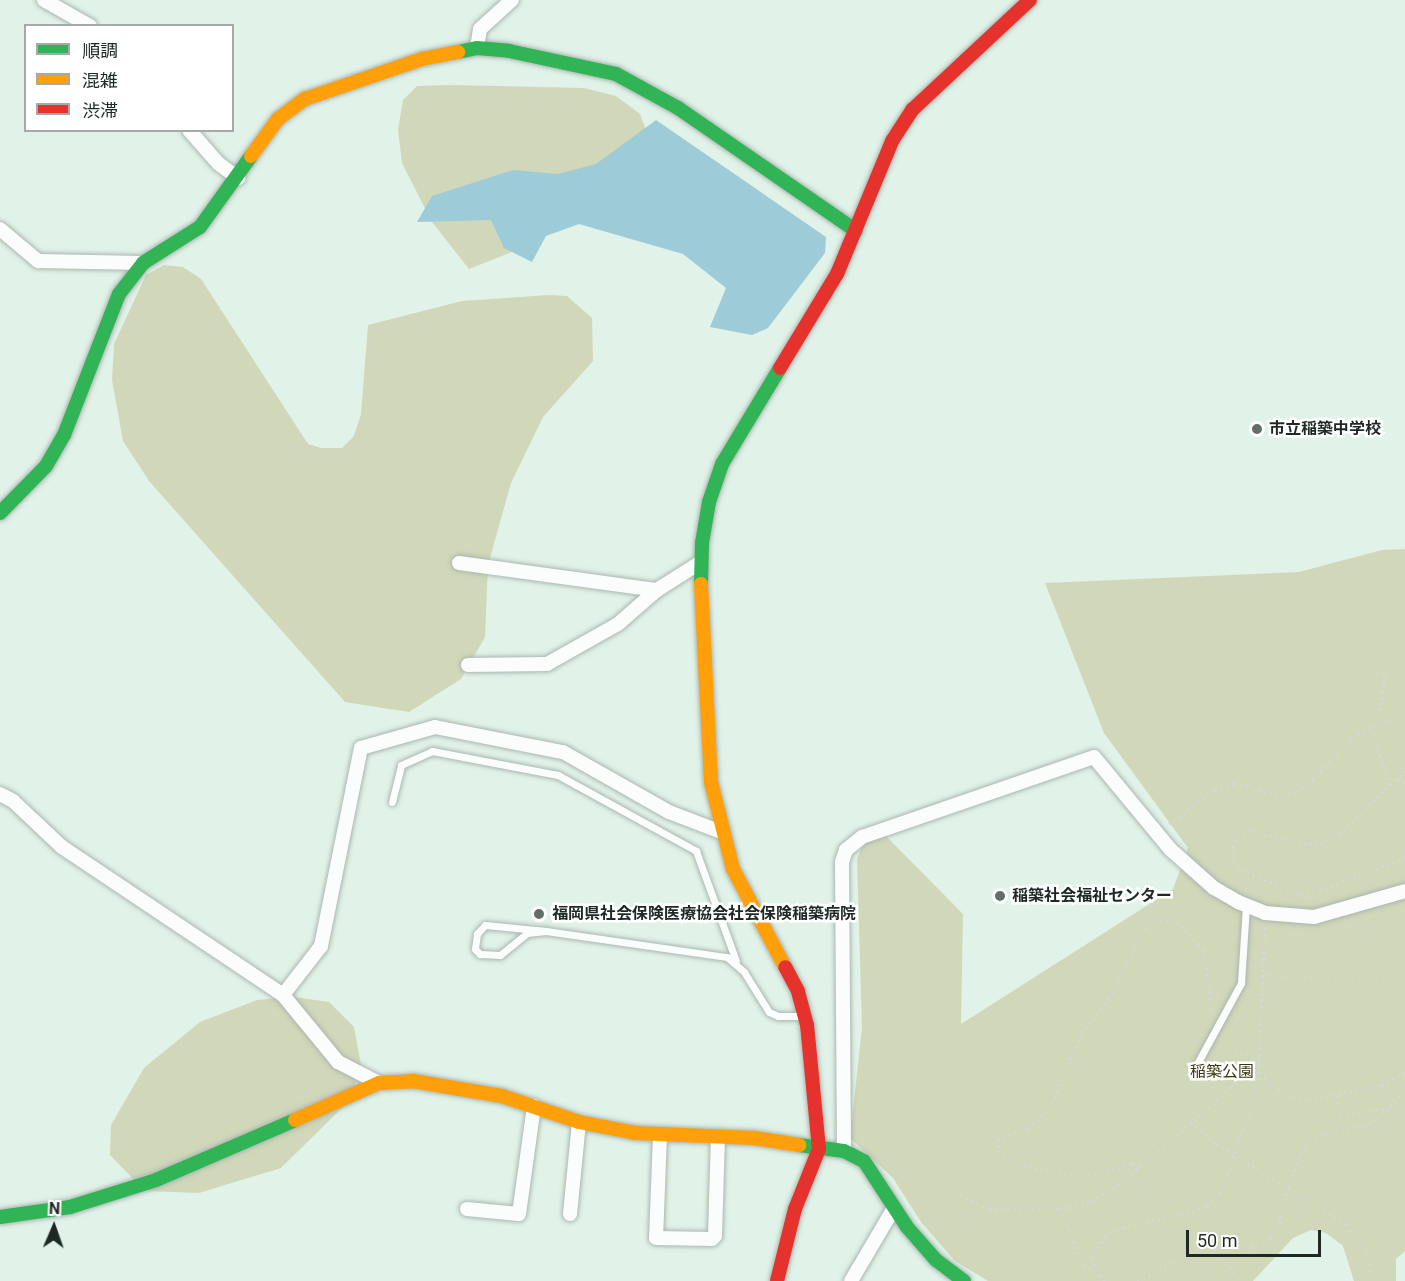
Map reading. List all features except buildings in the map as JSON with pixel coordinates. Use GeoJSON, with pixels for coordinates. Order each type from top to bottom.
{"type":"FeatureCollection","features":[{"type":"Feature","properties":{"kind":"street"},"geometry":{"type":"LineString","coordinates":[[44,0],[86,24]]}},
{"type":"Feature","properties":{"kind":"street"},"geometry":{"type":"LineString","coordinates":[[477,48],[480,28],[512,0]]}},
{"type":"Feature","properties":{"kind":"street"},"geometry":{"type":"LineString","coordinates":[[777,1281],[795,1209],[819,1149],[805,1016],[783,961],[748,905],[721,832],[706,733],[701,562],[709,502],[722,465],[837,274],[892,141],[913,109],[1030,0]]}},
{"type":"Feature","properties":{"kind":"street"},"geometry":{"type":"LineString","coordinates":[[0,513],[46,466],[64,435],[119,294],[143,263],[201,227],[278,119],[305,99],[422,58],[477,48],[573,64],[616,74],[648,88],[856,231]]}},
{"type":"Feature","properties":{"kind":"street"},"geometry":{"type":"LineString","coordinates":[[191,132],[219,164],[238,178]]}},
{"type":"Feature","properties":{"kind":"street"},"geometry":{"type":"LineString","coordinates":[[0,229],[38,261],[143,263]]}},
{"type":"Feature","properties":{"kind":"street"},"geometry":{"type":"LineString","coordinates":[[459,562],[657,590]]}},
{"type":"Feature","properties":{"kind":"street"},"geometry":{"type":"LineString","coordinates":[[468,665],[547,664],[618,624],[657,590],[701,562]]}},
{"type":"Feature","properties":{"kind":"street"},"geometry":{"type":"LineString","coordinates":[[283,995],[321,946],[361,748],[435,727],[563,752],[669,812],[721,832]]}},
{"type":"Feature","properties":{"kind":"street"},"geometry":{"type":"LineString","coordinates":[[844,1151],[842,862],[846,850],[862,837],[888,826],[1094,757],[1157,834],[1214,888],[1246,905],[1268,913],[1314,917],[1405,891]]}},
{"type":"Feature","properties":{"kind":"street"},"geometry":{"type":"LineString","coordinates":[[0,794],[14,801],[62,847],[283,995],[338,1062],[379,1083]]}},
{"type":"Feature","properties":{"kind":"street"},"geometry":{"type":"LineString","coordinates":[[0,1216],[70,1207],[156,1180],[379,1083],[445,1083],[534,1107],[579,1122],[660,1135],[718,1137],[844,1151],[864,1161],[894,1208],[936,1260],[964,1281]]}},
{"type":"Feature","properties":{"kind":"street"},"geometry":{"type":"LineString","coordinates":[[467,1209],[519,1214],[534,1107]]}},
{"type":"Feature","properties":{"kind":"street"},"geometry":{"type":"LineString","coordinates":[[570,1214],[579,1122]]}},
{"type":"Feature","properties":{"kind":"street"},"geometry":{"type":"LineString","coordinates":[[660,1135],[656,1238],[712,1239],[715,1236],[718,1137]]}},
{"type":"Feature","properties":{"kind":"street"},"geometry":{"type":"LineString","coordinates":[[851,1281],[894,1208]]}},
{"type":"Feature","properties":{"kind":"lane"},"geometry":{"type":"LineString","coordinates":[[392,802],[401,765],[432,751],[558,775],[696,851],[736,961],[769,1012],[778,1016],[805,1016]]}},
{"type":"Feature","properties":{"kind":"lane"},"geometry":{"type":"LineString","coordinates":[[1198,1062],[1224,1018],[1241,983],[1246,905]]}},
{"type":"Feature","properties":{"kind":"lane"},"geometry":{"type":"LineString","coordinates":[[546,931],[527,933],[500,955],[480,954],[475,949],[477,934],[485,925],[546,931],[736,961]]}},
{"type":"Feature","properties":{"kind":"path"},"geometry":{"type":"LineString","coordinates":[[1365,671],[1386,672],[1377,724]]}},
{"type":"Feature","properties":{"kind":"path"},"geometry":{"type":"LineString","coordinates":[[1157,834],[1215,790],[1234,783],[1248,784],[1264,794],[1282,796],[1299,792],[1358,734],[1371,726],[1405,714]]}},
{"type":"Feature","properties":{"kind":"path"},"geometry":{"type":"LineString","coordinates":[[1371,726],[1390,786]]}},
{"type":"Feature","properties":{"kind":"path"},"geometry":{"type":"LineString","coordinates":[[1405,771],[1339,834],[1323,843],[1250,831],[1236,841],[1234,861],[1242,872],[1300,894],[1320,890],[1405,858]]}},
{"type":"Feature","properties":{"kind":"path"},"geometry":{"type":"LineString","coordinates":[[1398,778],[1405,783]]}},
{"type":"Feature","properties":{"kind":"path"},"geometry":{"type":"LineString","coordinates":[[1104,1281],[1092,1263],[1094,1251],[1115,1230],[1207,1206],[1224,1187],[1256,1100],[1268,913]]}},
{"type":"Feature","properties":{"kind":"path"},"geometry":{"type":"LineString","coordinates":[[1137,1169],[1131,1164],[1090,1175],[1060,1174],[1008,1161],[999,1152],[998,1140],[1028,1128],[1050,1108],[1082,1033],[1109,998],[1142,934],[1154,920],[1177,922],[1200,945],[1211,986],[1209,1010],[1224,1018]]}},
{"type":"Feature","properties":{"kind":"path"},"geometry":{"type":"LineString","coordinates":[[1263,975],[1405,982]]}},
{"type":"Feature","properties":{"kind":"path"},"geometry":{"type":"LineString","coordinates":[[1235,1051],[1260,1056]]}},
{"type":"Feature","properties":{"kind":"path"},"geometry":{"type":"LineString","coordinates":[[961,1195],[990,1209],[1059,1208],[1092,1202],[1137,1169],[1259,1063]]}},
{"type":"Feature","properties":{"kind":"path"},"geometry":{"type":"LineString","coordinates":[[1259,1072],[1276,1089],[1298,1100],[1336,1096],[1382,1085],[1405,1072]]}},
{"type":"Feature","properties":{"kind":"path"},"geometry":{"type":"LineString","coordinates":[[1138,1281],[1197,1248],[1211,1244],[1251,1246],[1266,1243],[1278,1229],[1288,1187],[1300,1155],[1314,1138],[1364,1126],[1394,1107],[1405,1090]]}},
{"type":"Feature","properties":{"kind":"path"},"geometry":{"type":"LineString","coordinates":[[1336,1096],[1341,1117],[1394,1107]]}},
{"type":"Feature","properties":{"kind":"path"},"geometry":{"type":"LineString","coordinates":[[1190,1122],[1236,1155],[1347,1225],[1366,1252],[1373,1281]]}},
{"type":"Feature","properties":{"kind":"path"},"geometry":{"type":"LineString","coordinates":[[1059,1208],[1084,1267],[1096,1269]]}},
{"type":"Feature","properties":{"kind":"path"},"geometry":{"type":"LineString","coordinates":[[1211,1244],[1241,1281]]}},
{"type":"Feature","properties":{"kind":"green space"},"geometry":{"type":"Polygon","coordinates":[[[417,86],[584,88],[616,96],[640,114],[652,146],[517,250],[469,269],[432,222],[402,163],[398,130],[403,100],[417,86]]]}},
{"type":"Feature","properties":{"kind":"green space"},"geometry":{"type":"Polygon","coordinates":[[[164,265],[183,267],[201,279],[308,444],[321,448],[342,448],[354,436],[361,414],[368,325],[462,301],[549,295],[567,296],[592,318],[593,361],[543,417],[511,483],[488,565],[485,637],[461,679],[409,712],[345,702],[149,481],[123,441],[112,380],[114,344],[146,275],[164,265]]]}},
{"type":"Feature","properties":{"kind":"green space","name":"稲築公園"},"geometry":{"type":"Polygon","coordinates":[[[1405,549],[1405,1251],[1396,1259],[1396,1281],[1354,1281],[1343,1246],[1326,1233],[1311,1230],[1293,1238],[1253,1281],[988,1281],[955,1261],[921,1222],[893,1178],[850,1138],[862,1028],[857,859],[863,844],[883,833],[963,914],[961,1024],[1173,889],[1188,848],[1104,733],[1045,583],[1299,572],[1382,550],[1405,549]]]}},
{"type":"Feature","properties":{"kind":"green space"},"geometry":{"type":"Polygon","coordinates":[[[294,997],[329,1002],[354,1027],[361,1065],[350,1100],[281,1168],[199,1193],[145,1191],[110,1155],[111,1125],[144,1068],[200,1022],[257,1000],[294,997]]]}},
{"type":"Feature","properties":{"kind":"water"},"geometry":{"type":"Polygon","coordinates":[[[656,120],[826,237],[825,253],[768,328],[752,335],[710,327],[726,288],[683,254],[579,224],[546,236],[532,262],[504,248],[491,220],[417,222],[432,196],[513,170],[558,174],[596,164],[656,120]]]}},
{"type":"Feature","properties":{"kind":"traffic: fast"},"geometry":{"type":"LineString","coordinates":[[458,52],[477,48],[509,51],[616,74],[678,108],[856,231]]}},
{"type":"Feature","properties":{"kind":"traffic: fast"},"geometry":{"type":"LineString","coordinates":[[0,513],[46,466],[64,435],[119,294],[143,263],[200,227],[251,156]]}},
{"type":"Feature","properties":{"kind":"traffic: fast"},"geometry":{"type":"LineString","coordinates":[[701,584],[702,543],[709,502],[722,464],[780,368]]}},
{"type":"Feature","properties":{"kind":"traffic: fast"},"geometry":{"type":"LineString","coordinates":[[0,1217],[70,1207],[156,1180],[295,1120]]}},
{"type":"Feature","properties":{"kind":"traffic: fast"},"geometry":{"type":"LineString","coordinates":[[799,1145],[844,1151],[864,1161],[907,1227],[936,1260],[964,1281]]}},
{"type":"Feature","properties":{"kind":"traffic: slow"},"geometry":{"type":"LineString","coordinates":[[251,156],[278,119],[305,99],[422,59],[458,52]]}},
{"type":"Feature","properties":{"kind":"traffic: slow"},"geometry":{"type":"LineString","coordinates":[[701,584],[711,782],[733,869],[785,967]]}},
{"type":"Feature","properties":{"kind":"traffic: slow"},"geometry":{"type":"LineString","coordinates":[[295,1120],[379,1083],[413,1081],[502,1096],[579,1122],[635,1133],[754,1138],[799,1145]]}},
{"type":"Feature","properties":{"kind":"traffic: jam"},"geometry":{"type":"LineString","coordinates":[[780,368],[837,274],[892,141],[913,109],[1030,0]]}},
{"type":"Feature","properties":{"kind":"traffic: jam"},"geometry":{"type":"LineString","coordinates":[[777,1281],[795,1209],[819,1149],[807,1025],[798,991],[785,967]]}},
{"type":"Feature","properties":{"kind":"place","name":"市立稲築中学校"},"geometry":{"type":"Point","coordinates":[1257,429]}},
{"type":"Feature","properties":{"kind":"place","name":"稲築社会福祉センター"},"geometry":{"type":"Point","coordinates":[1000,896]}},
{"type":"Feature","properties":{"kind":"place","name":"福岡県社会保険医療協会社会保険稲築病院"},"geometry":{"type":"Point","coordinates":[539,914]}}]}
